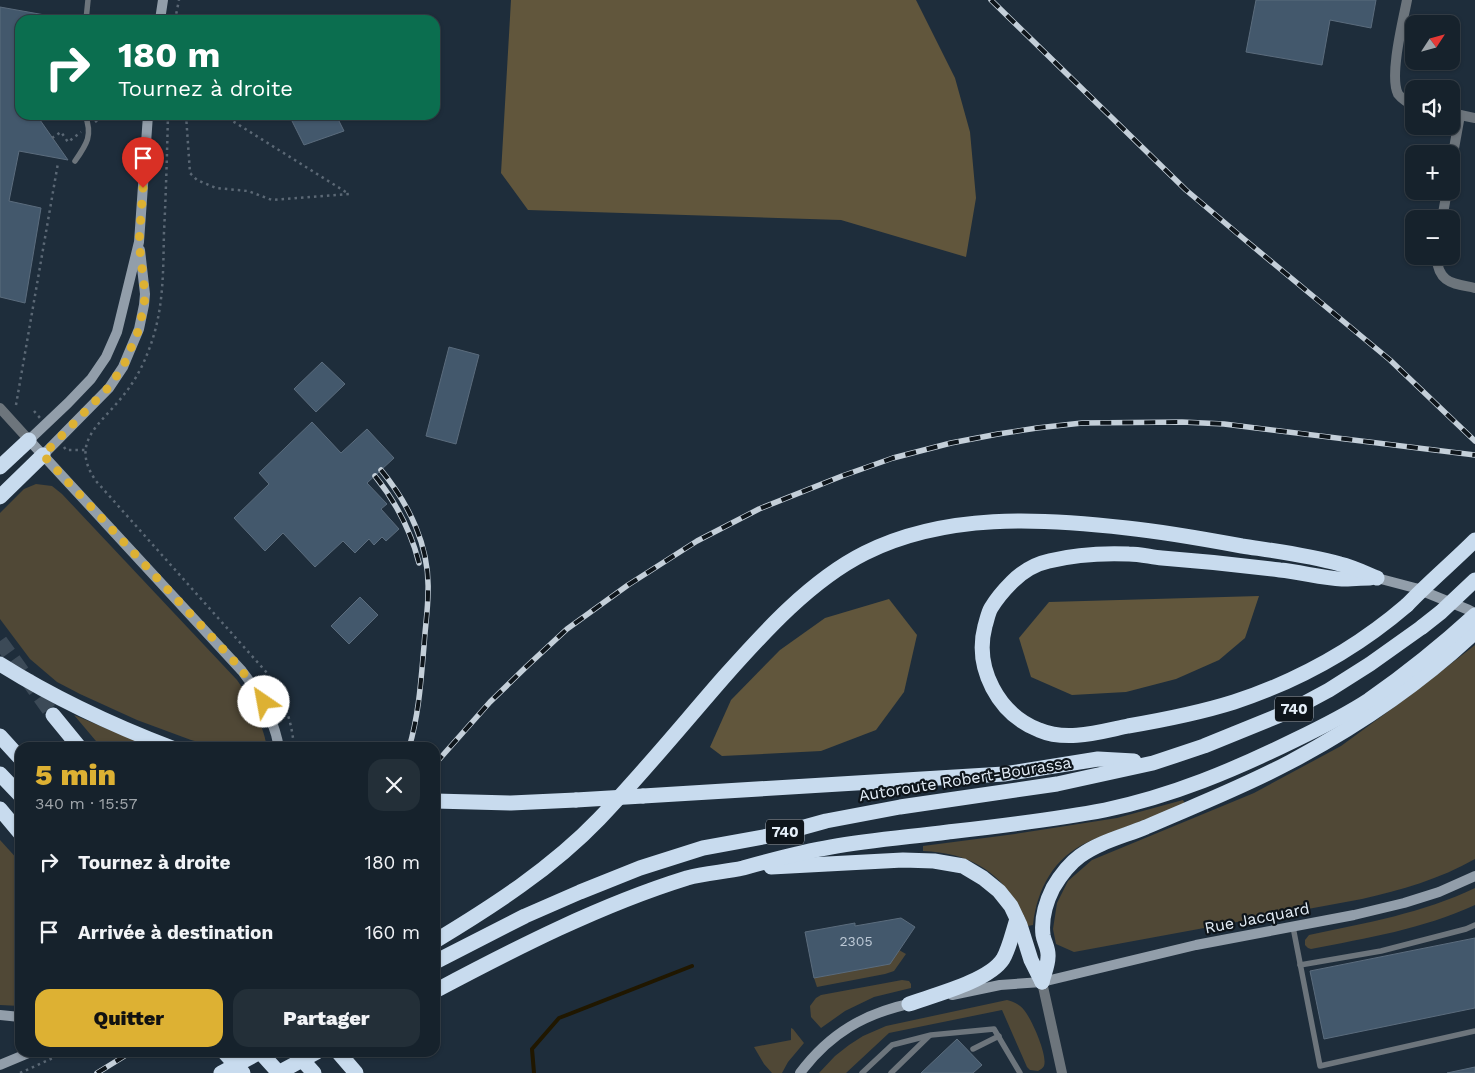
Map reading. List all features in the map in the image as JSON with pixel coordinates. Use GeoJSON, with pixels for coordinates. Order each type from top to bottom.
{"type":"FeatureCollection","features":[{"type":"Feature","properties":{"kind":"highway"},"geometry":{"type":"LineString","coordinates":[[0,467],[29,440]]}},
{"type":"Feature","properties":{"kind":"highway"},"geometry":{"type":"LineString","coordinates":[[0,497],[43,455]]}},
{"type":"Feature","properties":{"kind":"highway"},"geometry":{"type":"LineString","coordinates":[[440,938],[471,920],[518,888],[592,826],[643,771],[760,636],[804,595],[838,569],[865,553],[898,539],[955,525],[990,522],[1052,522],[1110,526],[1160,532],[1341,564],[1377,578]]}},
{"type":"Feature","properties":{"kind":"highway"},"geometry":{"type":"LineString","coordinates":[[1377,578],[1340,579],[1212,561],[1130,554],[1073,557],[1047,561],[1023,572],[1003,590],[990,609],[982,637],[982,661],[996,695],[1024,723],[1041,731],[1062,735],[1084,734],[1198,712],[1272,687],[1314,668],[1342,652],[1385,624],[1475,540]]}},
{"type":"Feature","properties":{"kind":"highway","name":"Autoroute Robert-Bourassa"},"geometry":{"type":"LineString","coordinates":[[440,959],[525,916],[580,892],[640,868],[702,848],[780,834],[826,821],[900,807],[1057,784],[1153,763],[1204,746],[1290,711],[1329,690],[1422,627],[1475,580]]}},
{"type":"Feature","properties":{"kind":"highway","name":"740"},"geometry":{"type":"LineString","coordinates":[[440,987],[576,921],[690,878],[832,847],[1104,810],[1158,797],[1218,776],[1323,726],[1367,701],[1442,653],[1475,614]]}},
{"type":"Feature","properties":{"kind":"highway"},"geometry":{"type":"LineString","coordinates":[[1042,982],[1049,956],[1043,934],[1044,908],[1066,869],[1080,856],[1097,846],[1233,790],[1329,740],[1411,685],[1442,653],[1475,632]]}},
{"type":"Feature","properties":{"kind":"highway"},"geometry":{"type":"LineString","coordinates":[[0,664],[67,702],[126,730],[157,742]]}},
{"type":"Feature","properties":{"kind":"highway"},"geometry":{"type":"LineString","coordinates":[[53,714],[75,742]]}},
{"type":"Feature","properties":{"kind":"highway"},"geometry":{"type":"LineString","coordinates":[[0,736],[15,752]]}},
{"type":"Feature","properties":{"kind":"highway"},"geometry":{"type":"LineString","coordinates":[[440,802],[511,803],[576,800],[1004,774],[1098,759],[1153,763]]}},
{"type":"Feature","properties":{"kind":"highway"},"geometry":{"type":"LineString","coordinates":[[0,774],[15,790]]}},
{"type":"Feature","properties":{"kind":"highway"},"geometry":{"type":"LineString","coordinates":[[0,809],[15,828]]}},
{"type":"Feature","properties":{"kind":"highway"},"geometry":{"type":"LineString","coordinates":[[0,815],[15,829]]}},
{"type":"Feature","properties":{"kind":"highway"},"geometry":{"type":"LineString","coordinates":[[740,868],[903,860],[934,861],[963,866],[983,878],[999,891],[1011,906],[1031,960],[1042,982]]}},
{"type":"Feature","properties":{"kind":"highway"},"geometry":{"type":"LineString","coordinates":[[909,1004],[978,979],[992,971],[1006,953],[1017,919]]}},
{"type":"Feature","properties":{"kind":"highway"},"geometry":{"type":"LineString","coordinates":[[229,1057],[243,1073]]}},
{"type":"Feature","properties":{"kind":"highway"},"geometry":{"type":"LineString","coordinates":[[220,1073],[244,1057]]}},
{"type":"Feature","properties":{"kind":"highway"},"geometry":{"type":"LineString","coordinates":[[220,1073],[250,1057]]}},
{"type":"Feature","properties":{"kind":"highway"},"geometry":{"type":"LineString","coordinates":[[264,1057],[278,1073],[308,1057]]}},
{"type":"Feature","properties":{"kind":"highway"},"geometry":{"type":"LineString","coordinates":[[300,1057],[314,1073]]}},
{"type":"Feature","properties":{"kind":"highway"},"geometry":{"type":"LineString","coordinates":[[292,1073],[316,1057]]}},
{"type":"Feature","properties":{"kind":"highway"},"geometry":{"type":"LineString","coordinates":[[342,1057],[356,1073]]}},
{"type":"Feature","properties":{"kind":"street"},"geometry":{"type":"LineString","coordinates":[[161,15],[163,0]]}},
{"type":"Feature","properties":{"kind":"street"},"geometry":{"type":"LineString","coordinates":[[1405,100],[1398,94],[1395,65],[1407,0]]}},
{"type":"Feature","properties":{"kind":"street"},"geometry":{"type":"LineString","coordinates":[[1460,115],[1475,118]]}},
{"type":"Feature","properties":{"kind":"street"},"geometry":{"type":"LineString","coordinates":[[29,440],[80,391],[99,369],[117,332],[122,318],[139,242],[148,120]]}},
{"type":"Feature","properties":{"kind":"street"},"geometry":{"type":"LineString","coordinates":[[43,455],[108,388],[128,355],[139,329],[144,305],[145,294],[139,242]]}},
{"type":"Feature","properties":{"kind":"street"},"geometry":{"type":"LineString","coordinates":[[1437,265],[1442,277],[1453,284],[1475,288]]}},
{"type":"Feature","properties":{"kind":"street"},"geometry":{"type":"LineString","coordinates":[[0,408],[242,670],[264,702],[275,728],[278,742]]}},
{"type":"Feature","properties":{"kind":"street"},"geometry":{"type":"LineString","coordinates":[[1377,578],[1415,588],[1475,614]]}},
{"type":"Feature","properties":{"kind":"street","name":"Rue Jacquard"},"geometry":{"type":"LineString","coordinates":[[800,1073],[822,1047],[848,1027],[881,1012],[909,1004],[1000,985],[1042,982],[1196,945],[1354,915],[1439,892],[1475,876]]}},
{"type":"Feature","properties":{"kind":"street"},"geometry":{"type":"LineString","coordinates":[[1042,982],[1062,1073]]}},
{"type":"Feature","properties":{"kind":"street"},"geometry":{"type":"LineString","coordinates":[[0,1015],[15,1016]]}},
{"type":"Feature","properties":{"kind":"street"},"geometry":{"type":"LineString","coordinates":[[0,1065],[19,1057]]}},
{"type":"Feature","properties":{"kind":"lane"},"geometry":{"type":"LineString","coordinates":[[86,15],[88,0]]}},
{"type":"Feature","properties":{"kind":"lane"},"geometry":{"type":"LineString","coordinates":[[75,161],[88,139],[89,126],[87,120]]}},
{"type":"Feature","properties":{"kind":"lane"},"geometry":{"type":"LineString","coordinates":[[1300,965],[1381,951],[1475,925]]}},
{"type":"Feature","properties":{"kind":"lane"},"geometry":{"type":"LineString","coordinates":[[1292,927],[1320,1066],[1475,1031]]}},
{"type":"Feature","properties":{"kind":"lane"},"geometry":{"type":"LineString","coordinates":[[862,1073],[892,1045],[931,1035],[994,1029],[1020,1073]]}},
{"type":"Feature","properties":{"kind":"lane"},"geometry":{"type":"LineString","coordinates":[[891,1073],[931,1035]]}},
{"type":"Feature","properties":{"kind":"lane"},"geometry":{"type":"LineString","coordinates":[[973,1050],[998,1036]]}},
{"type":"Feature","properties":{"kind":"path"},"geometry":{"type":"LineString","coordinates":[[176,15],[179,0]]}},
{"type":"Feature","properties":{"kind":"path"},"geometry":{"type":"LineString","coordinates":[[186,120],[190,173],[197,180],[216,188],[248,191],[272,200],[350,194],[232,120]]}},
{"type":"Feature","properties":{"kind":"path"},"geometry":{"type":"LineString","coordinates":[[16,405],[58,163]]}},
{"type":"Feature","properties":{"kind":"path"},"geometry":{"type":"LineString","coordinates":[[66,450],[86,450],[89,470],[96,481],[268,674],[278,690],[291,720],[293,742]]}},
{"type":"Feature","properties":{"kind":"path"},"geometry":{"type":"LineString","coordinates":[[20,1073],[55,1057]]}},
{"type":"Feature","properties":{"kind":"shaded area"},"geometry":{"type":"Polygon","coordinates":[[[511,0],[916,0],[955,78],[970,132],[976,198],[966,257],[841,220],[528,210],[501,173],[511,0]]]}},
{"type":"Feature","properties":{"kind":"shaded area"},"geometry":{"type":"Polygon","coordinates":[[[36,484],[52,486],[62,494],[237,680],[256,712],[266,742],[198,742],[191,740],[137,720],[80,694],[57,682],[30,659],[0,619],[0,513],[24,489],[36,484]]]}},
{"type":"Feature","properties":{"kind":"shaded area"},"geometry":{"type":"Polygon","coordinates":[[[1259,596],[1245,638],[1219,660],[1176,679],[1126,692],[1072,695],[1031,677],[1019,638],[1049,602],[1259,596]]]}},
{"type":"Feature","properties":{"kind":"shaded area"},"geometry":{"type":"Polygon","coordinates":[[[889,599],[917,635],[904,692],[876,730],[821,751],[722,756],[710,747],[731,700],[780,650],[825,618],[889,599]]]}},
{"type":"Feature","properties":{"kind":"shaded area"},"geometry":{"type":"Polygon","coordinates":[[[1475,645],[1475,859],[1420,883],[1362,899],[1074,952],[1056,944],[1053,929],[1057,903],[1068,881],[1092,860],[1254,793],[1341,746],[1475,645]]]}},
{"type":"Feature","properties":{"kind":"shaded area"},"geometry":{"type":"Polygon","coordinates":[[[74,715],[139,742],[97,742],[74,715]]]}},
{"type":"Feature","properties":{"kind":"shaded area"},"geometry":{"type":"Polygon","coordinates":[[[1183,800],[1185,804],[1092,840],[1076,848],[1066,856],[1057,865],[1043,887],[1038,899],[1033,925],[1028,926],[1011,894],[988,871],[959,857],[923,851],[923,846],[1117,818],[1183,800]]]}},
{"type":"Feature","properties":{"kind":"shaded area"},"geometry":{"type":"Polygon","coordinates":[[[0,840],[15,856],[15,1006],[0,1005],[0,840]]]}},
{"type":"Feature","properties":{"kind":"shaded area"},"geometry":{"type":"Polygon","coordinates":[[[1475,888],[1475,905],[1415,927],[1311,949],[1305,945],[1305,940],[1309,935],[1415,911],[1475,888]]]}},
{"type":"Feature","properties":{"kind":"shaded area"},"geometry":{"type":"Polygon","coordinates":[[[899,950],[906,954],[894,971],[817,987],[814,978],[889,964],[899,950]]]}},
{"type":"Feature","properties":{"kind":"shaded area"},"geometry":{"type":"Polygon","coordinates":[[[902,980],[909,981],[911,988],[874,997],[845,1011],[821,1028],[811,1017],[810,1006],[821,995],[902,980]]]}},
{"type":"Feature","properties":{"kind":"shaded area"},"geometry":{"type":"Polygon","coordinates":[[[1007,1000],[1022,1008],[1034,1028],[1045,1061],[1044,1067],[1038,1071],[1030,1070],[1027,1067],[1002,1010],[889,1033],[846,1073],[819,1073],[835,1056],[849,1045],[863,1036],[886,1026],[1007,1000]]]}},
{"type":"Feature","properties":{"kind":"shaded area"},"geometry":{"type":"Polygon","coordinates":[[[791,1028],[804,1043],[788,1062],[782,1073],[772,1073],[754,1047],[791,1040],[791,1028]]]}},
{"type":"Feature","properties":{"kind":"building"},"geometry":{"type":"Polygon","coordinates":[[[1256,0],[1376,0],[1371,28],[1330,20],[1322,65],[1246,52],[1256,0]]]}},
{"type":"Feature","properties":{"kind":"building"},"geometry":{"type":"Polygon","coordinates":[[[0,7],[45,15],[15,15],[15,120],[40,120],[68,160],[19,151],[9,201],[41,208],[25,303],[0,297],[0,7]]]}},
{"type":"Feature","properties":{"kind":"building"},"geometry":{"type":"Polygon","coordinates":[[[292,120],[338,120],[344,131],[304,145],[292,120]]]}},
{"type":"Feature","properties":{"kind":"building"},"geometry":{"type":"Polygon","coordinates":[[[449,347],[479,355],[456,444],[426,436],[449,347]]]}},
{"type":"Feature","properties":{"kind":"building"},"geometry":{"type":"Polygon","coordinates":[[[322,362],[345,384],[316,412],[294,389],[322,362]]]}},
{"type":"Feature","properties":{"kind":"building"},"geometry":{"type":"Polygon","coordinates":[[[312,422],[341,453],[367,429],[394,458],[367,483],[387,504],[381,509],[399,529],[386,541],[382,537],[374,545],[369,539],[355,553],[343,541],[315,567],[283,533],[265,551],[234,518],[269,484],[259,473],[312,422]]]}},
{"type":"Feature","properties":{"kind":"building"},"geometry":{"type":"Polygon","coordinates":[[[360,597],[378,615],[349,644],[331,626],[360,597]]]}},
{"type":"Feature","properties":{"kind":"building"},"geometry":{"type":"Polygon","coordinates":[[[901,918],[915,927],[890,964],[814,978],[805,932],[855,923],[855,926],[901,918]]]}},
{"type":"Feature","properties":{"kind":"building"},"geometry":{"type":"Polygon","coordinates":[[[1475,938],[1475,1008],[1324,1039],[1310,971],[1475,938]]]}},
{"type":"Feature","properties":{"kind":"building"},"geometry":{"type":"Polygon","coordinates":[[[957,1039],[982,1065],[973,1073],[921,1073],[957,1039]]]}},
{"type":"Feature","properties":{"kind":"building"},"geometry":{"type":"Polygon","coordinates":[[[1475,1067],[1475,1073],[1447,1073],[1475,1067]]]}},
{"type":"Feature","properties":{"kind":"waterway"},"geometry":{"type":"LineString","coordinates":[[534,1073],[532,1049],[559,1018],[692,966]]}},
{"type":"Feature","properties":{"kind":"tunnel"},"geometry":{"type":"LineString","coordinates":[[0,641],[53,715]]}},
{"type":"Feature","properties":{"kind":"railway"},"geometry":{"type":"LineString","coordinates":[[991,0],[1186,190],[1390,360],[1475,441]]}},
{"type":"Feature","properties":{"kind":"railway"},"geometry":{"type":"LineString","coordinates":[[440,758],[490,702],[567,629],[628,585],[697,541],[759,509],[893,458],[951,443],[1037,428],[1082,423],[1182,422],[1224,424],[1475,455]]}},
{"type":"Feature","properties":{"kind":"railway"},"geometry":{"type":"LineString","coordinates":[[381,470],[400,497],[416,527],[428,575],[428,606],[421,684],[410,742]]}},
{"type":"Feature","properties":{"kind":"railway"},"geometry":{"type":"LineString","coordinates":[[375,476],[402,517],[412,539],[419,563]]}},
{"type":"Feature","properties":{"kind":"railway"},"geometry":{"type":"LineString","coordinates":[[97,1073],[123,1057]]}},
{"type":"Feature","properties":{"kind":"route"},"geometry":{"type":"LineString","coordinates":[[143,188],[139,242],[145,294],[139,329],[123,367],[116,378],[85,413],[43,455],[233,660],[264,702]]}}]}
